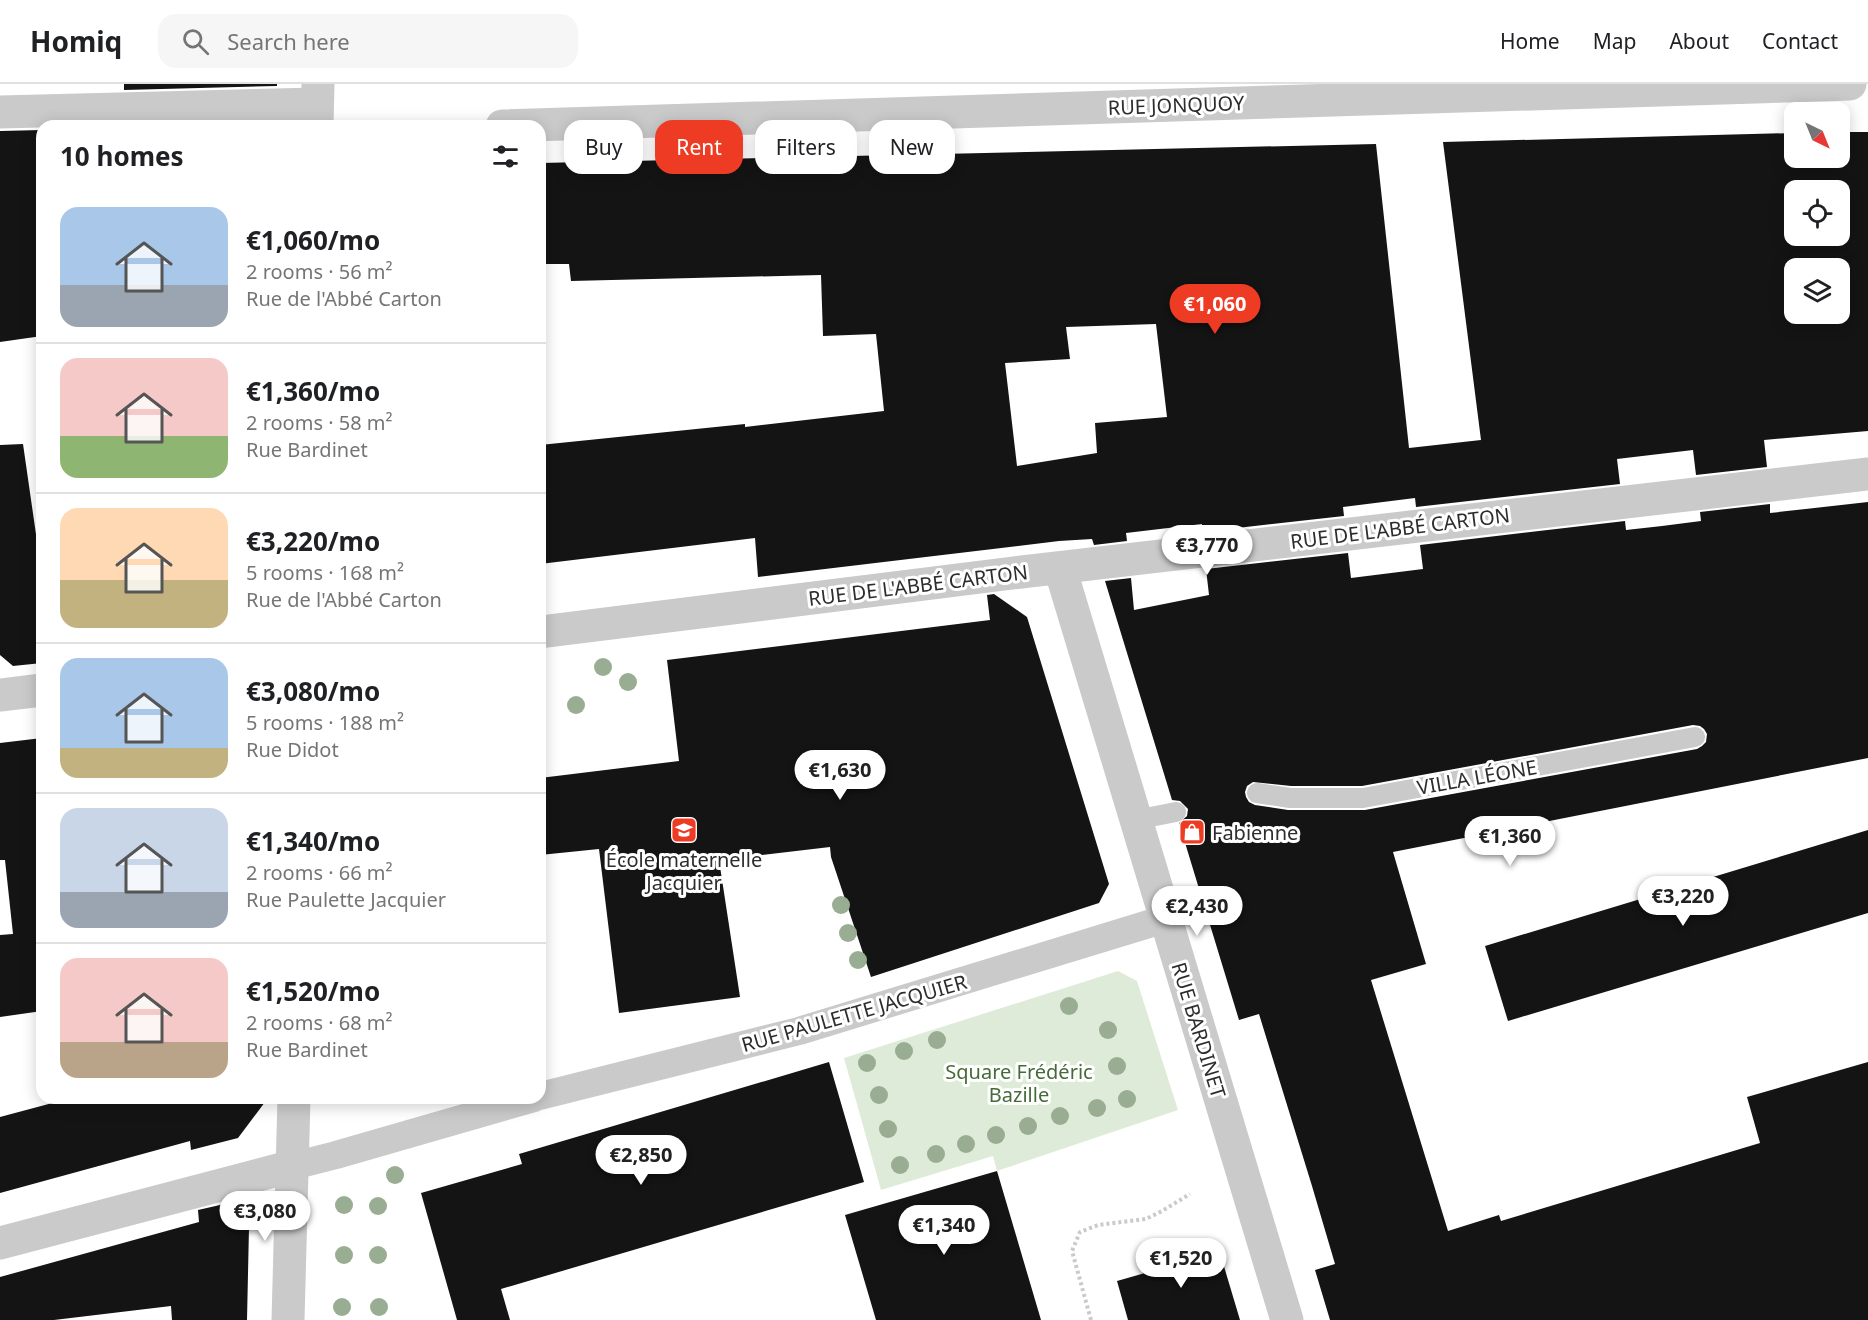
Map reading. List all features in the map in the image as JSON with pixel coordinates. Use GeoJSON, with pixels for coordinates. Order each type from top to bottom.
{"type":"FeatureCollection","features":[{"type":"Feature","properties":{"kind":"street","name":"RUE JONQUOY"},"geometry":{"type":"LineString","coordinates":[[546,125],[1850,84]]}},
{"type":"Feature","properties":{"kind":"street"},"geometry":{"type":"LineString","coordinates":[[0,112],[317,105]]}},
{"type":"Feature","properties":{"kind":"street","name":"RUE DE L'ABBÉ CARTON"},"geometry":{"type":"LineString","coordinates":[[546,631],[1060,568],[1868,474]]}},
{"type":"Feature","properties":{"kind":"street","name":"RUE BARDINET"},"geometry":{"type":"LineString","coordinates":[[1060,568],[1287,1320]]}},
{"type":"Feature","properties":{"kind":"street"},"geometry":{"type":"LineString","coordinates":[[0,695],[36,691]]}},
{"type":"Feature","properties":{"kind":"street","name":"RUE PAULETTE JACQUIER"},"geometry":{"type":"LineString","coordinates":[[546,1094],[799,1031],[1165,919]]}},
{"type":"Feature","properties":{"kind":"street"},"geometry":{"type":"LineString","coordinates":[[288,1320],[294,1104]]}},
{"type":"Feature","properties":{"kind":"street"},"geometry":{"type":"LineString","coordinates":[[0,1243],[336,1155],[513,1104]]}},
{"type":"Feature","properties":{"kind":"lane","name":"VILLA LÉONE"},"geometry":{"type":"LineString","coordinates":[[1257,793],[1290,798],[1363,798],[1695,737]]}},
{"type":"Feature","properties":{"kind":"lane"},"geometry":{"type":"LineString","coordinates":[[1135,820],[1176,812]]}},
{"type":"Feature","properties":{"kind":"path"},"geometry":{"type":"LineString","coordinates":[[1091,1320],[1072,1251],[1080,1232],[1098,1225],[1146,1219],[1190,1194]]}},
{"type":"Feature","properties":{"kind":"green space","name":"Square Frédéric Bazille"},"geometry":{"type":"Polygon","coordinates":[[[1118,971],[1137,981],[1178,1110],[997,1171],[993,1156],[881,1190],[844,1058],[1118,971]]]}},
{"type":"Feature","properties":{"kind":"building"},"geometry":{"type":"Polygon","coordinates":[[[124,84],[277,84],[277,86],[124,90],[124,84]]]}},
{"type":"Feature","properties":{"kind":"building"},"geometry":{"type":"Polygon","coordinates":[[[36,130],[36,337],[0,342],[0,131],[36,130]]]}},
{"type":"Feature","properties":{"kind":"building"},"geometry":{"type":"Polygon","coordinates":[[[1850,132],[1868,132],[1868,431],[1764,440],[1767,467],[1696,475],[1693,450],[1617,459],[1620,484],[1416,507],[1415,498],[1343,507],[1344,516],[1202,532],[1202,524],[1126,533],[1127,541],[1094,545],[1092,539],[1059,541],[758,577],[755,538],[546,563],[546,444],[745,424],[745,427],[884,411],[876,334],[823,336],[821,275],[571,281],[569,264],[546,264],[546,163],[564,162],[564,174],[643,174],[643,161],[655,160],[655,174],[743,174],[743,158],[755,158],[755,174],[857,174],[857,156],[869,156],[869,174],[955,174],[955,154],[1376,144],[1409,448],[1481,440],[1443,142],[1784,133],[1784,168],[1850,168],[1850,132]],[[1156,324],[1066,327],[1070,359],[1005,363],[1017,466],[1097,453],[1095,423],[1167,417],[1156,324]]]}},
{"type":"Feature","properties":{"kind":"building"},"geometry":{"type":"Polygon","coordinates":[[[23,444],[36,534],[36,664],[13,666],[0,655],[0,445],[23,444]]]}},
{"type":"Feature","properties":{"kind":"building"},"geometry":{"type":"Polygon","coordinates":[[[1868,502],[1868,758],[1393,852],[1426,964],[1371,980],[1448,1231],[1499,1215],[1501,1221],[1760,1143],[1747,1097],[1868,1062],[1868,1320],[1330,1320],[1315,1270],[1335,1264],[1312,1186],[1259,1014],[1239,1020],[1179,823],[1187,816],[1188,809],[1180,801],[1172,800],[1105,581],[1131,578],[1134,610],[1209,595],[1206,569],[1348,553],[1351,578],[1423,569],[1420,545],[1625,521],[1626,530],[1662,526],[1701,521],[1700,512],[1770,504],[1770,513],[1868,502]],[[1693,725],[1362,786],[1291,786],[1253,782],[1247,786],[1245,792],[1249,802],[1255,805],[1288,810],[1365,810],[1697,749],[1706,742],[1707,734],[1700,726],[1693,725]]]}},
{"type":"Feature","properties":{"kind":"building"},"geometry":{"type":"Polygon","coordinates":[[[994,594],[1027,617],[1109,884],[1099,903],[871,977],[831,857],[830,847],[719,860],[740,997],[619,1013],[599,849],[546,854],[546,777],[679,761],[667,660],[990,620],[987,595],[994,594]]]}},
{"type":"Feature","properties":{"kind":"building"},"geometry":{"type":"Polygon","coordinates":[[[36,739],[36,1012],[0,1017],[0,935],[13,934],[5,860],[0,860],[0,743],[36,739]]]}},
{"type":"Feature","properties":{"kind":"building"},"geometry":{"type":"Polygon","coordinates":[[[1868,830],[1868,913],[1508,1021],[1485,946],[1868,830]]]}},
{"type":"Feature","properties":{"kind":"building"},"geometry":{"type":"Polygon","coordinates":[[[829,1062],[864,1182],[501,1289],[510,1320],[457,1320],[421,1193],[522,1164],[519,1154],[829,1062]]]}},
{"type":"Feature","properties":{"kind":"building"},"geometry":{"type":"Polygon","coordinates":[[[49,1104],[264,1104],[238,1138],[191,1150],[190,1141],[0,1193],[0,1117],[49,1104]]]}},
{"type":"Feature","properties":{"kind":"building"},"geometry":{"type":"Polygon","coordinates":[[[997,1171],[1041,1320],[876,1320],[845,1215],[997,1171]]]}},
{"type":"Feature","properties":{"kind":"building"},"geometry":{"type":"Polygon","coordinates":[[[220,1205],[249,1227],[247,1320],[172,1320],[171,1306],[54,1320],[0,1320],[0,1277],[199,1222],[198,1210],[220,1205]]]}},
{"type":"Feature","properties":{"kind":"building"},"geometry":{"type":"Polygon","coordinates":[[[1217,1243],[1240,1320],[1128,1320],[1117,1281],[1152,1271],[1150,1262],[1217,1243]]]}},
{"type":"Feature","properties":{"kind":"place","name":"École maternelle Jacquier"},"geometry":{"type":"Point","coordinates":[684,830]}},
{"type":"Feature","properties":{"kind":"place","name":"Fabienne"},"geometry":{"type":"Point","coordinates":[1192,832]}}]}
